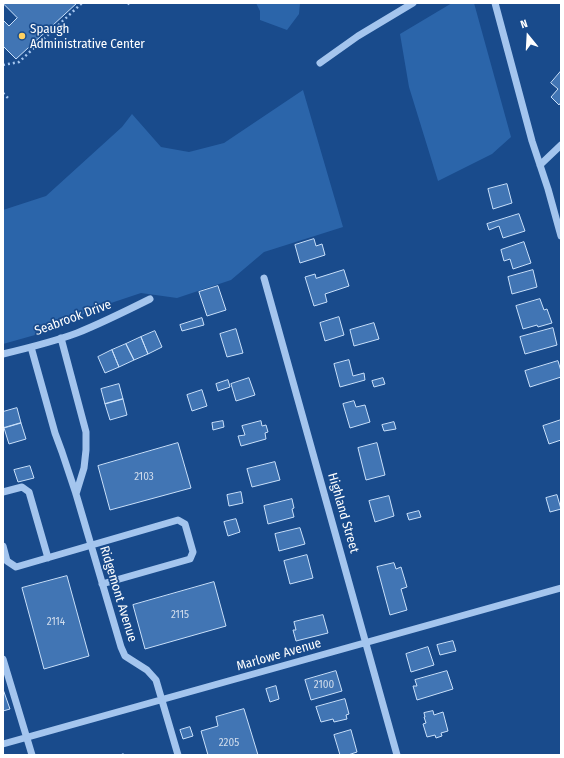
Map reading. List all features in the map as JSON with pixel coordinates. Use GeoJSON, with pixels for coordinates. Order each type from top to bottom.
{"type":"FeatureCollection","features":[{"type":"Feature","properties":{"kind":"street"},"geometry":{"type":"LineString","coordinates":[[320,63],[358,36],[413,3]]}},
{"type":"Feature","properties":{"kind":"street"},"geometry":{"type":"LineString","coordinates":[[495,3],[532,141],[548,189],[561,236]]}},
{"type":"Feature","properties":{"kind":"street"},"geometry":{"type":"LineString","coordinates":[[540,165],[561,144]]}},
{"type":"Feature","properties":{"kind":"street","name":"Highland Street"},"geometry":{"type":"LineString","coordinates":[[264,278],[397,755]]}},
{"type":"Feature","properties":{"kind":"street","name":"Seabrook Drive"},"geometry":{"type":"LineString","coordinates":[[3,354],[79,332],[150,299]]}},
{"type":"Feature","properties":{"kind":"street"},"geometry":{"type":"LineString","coordinates":[[61,338],[86,432],[84,468],[76,496]]}},
{"type":"Feature","properties":{"kind":"street","name":"Ridgemont Avenue"},"geometry":{"type":"LineString","coordinates":[[31,347],[55,433],[76,496],[121,647],[126,656],[147,670],[156,680],[178,755]]}},
{"type":"Feature","properties":{"kind":"street"},"geometry":{"type":"LineString","coordinates":[[3,492],[22,487],[29,492],[48,558]]}},
{"type":"Feature","properties":{"kind":"street"},"geometry":{"type":"LineString","coordinates":[[3,546],[7,560],[16,567],[178,520],[185,524],[193,552],[190,559],[102,584]]}},
{"type":"Feature","properties":{"kind":"street","name":"Marlowe Avenue"},"geometry":{"type":"LineString","coordinates":[[3,744],[561,588]]}},
{"type":"Feature","properties":{"kind":"street"},"geometry":{"type":"LineString","coordinates":[[3,659],[32,755]]}},
{"type":"Feature","properties":{"kind":"path"},"geometry":{"type":"LineString","coordinates":[[3,65],[19,62],[82,3]]}},
{"type":"Feature","properties":{"kind":"path"},"geometry":{"type":"LineString","coordinates":[[128,3],[131,6]]}},
{"type":"Feature","properties":{"kind":"path"},"geometry":{"type":"LineString","coordinates":[[3,93],[10,100]]}},
{"type":"Feature","properties":{"kind":"shaded area"},"geometry":{"type":"Polygon","coordinates":[[[256,3],[300,3],[299,14],[287,30],[260,20],[260,11],[256,3]]]}},
{"type":"Feature","properties":{"kind":"shaded area"},"geometry":{"type":"Polygon","coordinates":[[[452,3],[474,3],[511,137],[492,154],[438,181],[409,87],[400,34],[452,3]]]}},
{"type":"Feature","properties":{"kind":"shaded area"},"geometry":{"type":"Polygon","coordinates":[[[303,90],[343,227],[264,252],[231,280],[177,298],[141,293],[102,306],[35,335],[3,344],[3,210],[46,196],[122,127],[132,114],[161,147],[189,152],[224,143],[303,90]]]}},
{"type":"Feature","properties":{"kind":"building","name":"Spaugh Administrative Center"},"geometry":{"type":"Polygon","coordinates":[[[3,3],[77,3],[16,59],[3,46],[3,20],[9,26],[17,18],[3,3]]]}},
{"type":"Feature","properties":{"kind":"building"},"geometry":{"type":"Polygon","coordinates":[[[561,71],[561,102],[559,105],[551,97],[558,89],[551,83],[561,71]]]}},
{"type":"Feature","properties":{"kind":"building"},"geometry":{"type":"Polygon","coordinates":[[[507,184],[512,203],[493,209],[488,189],[507,184]]]}},
{"type":"Feature","properties":{"kind":"building"},"geometry":{"type":"Polygon","coordinates":[[[519,214],[525,231],[503,238],[499,226],[489,230],[487,224],[519,214]]]}},
{"type":"Feature","properties":{"kind":"building"},"geometry":{"type":"Polygon","coordinates":[[[314,239],[316,246],[322,244],[325,255],[300,263],[295,245],[314,239]]]}},
{"type":"Feature","properties":{"kind":"building"},"geometry":{"type":"Polygon","coordinates":[[[524,242],[531,263],[513,269],[510,259],[504,261],[501,250],[524,242]]]}},
{"type":"Feature","properties":{"kind":"building"},"geometry":{"type":"Polygon","coordinates":[[[344,270],[349,286],[325,294],[327,302],[314,306],[305,277],[315,274],[316,278],[344,270]]]}},
{"type":"Feature","properties":{"kind":"building"},"geometry":{"type":"Polygon","coordinates":[[[533,270],[537,287],[512,294],[508,277],[533,270]]]}},
{"type":"Feature","properties":{"kind":"building"},"geometry":{"type":"Polygon","coordinates":[[[218,286],[226,310],[207,316],[199,292],[218,286]]]}},
{"type":"Feature","properties":{"kind":"building"},"geometry":{"type":"Polygon","coordinates":[[[540,299],[544,310],[547,309],[552,323],[523,329],[516,306],[540,299]]]}},
{"type":"Feature","properties":{"kind":"building"},"geometry":{"type":"Polygon","coordinates":[[[339,317],[344,335],[325,341],[320,323],[339,317]]]}},
{"type":"Feature","properties":{"kind":"building"},"geometry":{"type":"Polygon","coordinates":[[[202,318],[204,325],[182,331],[180,325],[202,318]]]}},
{"type":"Feature","properties":{"kind":"building"},"geometry":{"type":"Polygon","coordinates":[[[374,323],[379,339],[354,346],[350,330],[374,323]]]}},
{"type":"Feature","properties":{"kind":"building"},"geometry":{"type":"Polygon","coordinates":[[[553,328],[557,345],[525,354],[520,337],[553,328]]]}},
{"type":"Feature","properties":{"kind":"building"},"geometry":{"type":"Polygon","coordinates":[[[236,329],[243,353],[227,357],[220,334],[236,329]]]}},
{"type":"Feature","properties":{"kind":"building"},"geometry":{"type":"Polygon","coordinates":[[[155,331],[162,347],[148,354],[141,337],[155,331]]]}},
{"type":"Feature","properties":{"kind":"building"},"geometry":{"type":"Polygon","coordinates":[[[141,337],[148,354],[134,360],[126,344],[141,337]]]}},
{"type":"Feature","properties":{"kind":"building"},"geometry":{"type":"Polygon","coordinates":[[[126,344],[134,360],[119,367],[112,350],[126,344]]]}},
{"type":"Feature","properties":{"kind":"building"},"geometry":{"type":"Polygon","coordinates":[[[112,350],[119,367],[105,373],[98,357],[112,350]]]}},
{"type":"Feature","properties":{"kind":"building"},"geometry":{"type":"Polygon","coordinates":[[[349,360],[353,376],[364,373],[365,380],[340,387],[334,364],[349,360]]]}},
{"type":"Feature","properties":{"kind":"building"},"geometry":{"type":"Polygon","coordinates":[[[558,361],[561,377],[530,387],[525,371],[558,361]]]}},
{"type":"Feature","properties":{"kind":"building"},"geometry":{"type":"Polygon","coordinates":[[[249,378],[255,395],[236,401],[231,384],[249,378]]]}},
{"type":"Feature","properties":{"kind":"building"},"geometry":{"type":"Polygon","coordinates":[[[383,378],[385,384],[374,387],[372,381],[383,378]]]}},
{"type":"Feature","properties":{"kind":"building"},"geometry":{"type":"Polygon","coordinates":[[[228,380],[230,387],[218,391],[216,384],[228,380]]]}},
{"type":"Feature","properties":{"kind":"building"},"geometry":{"type":"Polygon","coordinates":[[[119,384],[123,399],[105,404],[101,389],[119,384]]]}},
{"type":"Feature","properties":{"kind":"building"},"geometry":{"type":"Polygon","coordinates":[[[202,390],[207,406],[192,411],[187,395],[202,390]]]}},
{"type":"Feature","properties":{"kind":"building"},"geometry":{"type":"Polygon","coordinates":[[[123,399],[127,415],[110,420],[105,404],[123,399]]]}},
{"type":"Feature","properties":{"kind":"building"},"geometry":{"type":"Polygon","coordinates":[[[354,401],[356,407],[365,405],[370,422],[350,428],[343,404],[354,401]]]}},
{"type":"Feature","properties":{"kind":"building"},"geometry":{"type":"Polygon","coordinates":[[[17,408],[21,423],[4,428],[3,412],[17,408]]]}},
{"type":"Feature","properties":{"kind":"building"},"geometry":{"type":"Polygon","coordinates":[[[561,420],[561,440],[549,444],[543,426],[561,420]]]}},
{"type":"Feature","properties":{"kind":"building"},"geometry":{"type":"Polygon","coordinates":[[[223,421],[224,427],[213,430],[212,423],[223,421]]]}},
{"type":"Feature","properties":{"kind":"building"},"geometry":{"type":"Polygon","coordinates":[[[261,421],[262,426],[266,425],[268,432],[265,433],[266,439],[241,446],[238,436],[245,435],[242,426],[261,421]]]}},
{"type":"Feature","properties":{"kind":"building"},"geometry":{"type":"Polygon","coordinates":[[[394,422],[396,429],[384,431],[382,425],[394,422]]]}},
{"type":"Feature","properties":{"kind":"building"},"geometry":{"type":"Polygon","coordinates":[[[21,423],[26,439],[9,444],[4,428],[21,423]]]}},
{"type":"Feature","properties":{"kind":"building"},"geometry":{"type":"Polygon","coordinates":[[[178,443],[191,488],[110,510],[98,466],[178,443]]]}},
{"type":"Feature","properties":{"kind":"building"},"geometry":{"type":"Polygon","coordinates":[[[377,443],[385,475],[366,480],[358,448],[377,443]]]}},
{"type":"Feature","properties":{"kind":"building"},"geometry":{"type":"Polygon","coordinates":[[[275,462],[280,480],[252,487],[247,469],[275,462]]]}},
{"type":"Feature","properties":{"kind":"building"},"geometry":{"type":"Polygon","coordinates":[[[30,466],[34,478],[18,482],[14,470],[30,466]]]}},
{"type":"Feature","properties":{"kind":"building"},"geometry":{"type":"Polygon","coordinates":[[[241,492],[243,503],[229,506],[227,495],[241,492]]]}},
{"type":"Feature","properties":{"kind":"building"},"geometry":{"type":"Polygon","coordinates":[[[557,495],[561,509],[550,512],[546,498],[557,495]]]}},
{"type":"Feature","properties":{"kind":"building"},"geometry":{"type":"Polygon","coordinates":[[[389,496],[394,516],[375,522],[369,501],[389,496]]]}},
{"type":"Feature","properties":{"kind":"building"},"geometry":{"type":"Polygon","coordinates":[[[292,499],[294,517],[268,524],[264,506],[292,499]]]}},
{"type":"Feature","properties":{"kind":"building"},"geometry":{"type":"Polygon","coordinates":[[[419,511],[421,517],[409,520],[407,514],[419,511]]]}},
{"type":"Feature","properties":{"kind":"building"},"geometry":{"type":"Polygon","coordinates":[[[236,519],[240,532],[228,536],[224,522],[236,519]]]}},
{"type":"Feature","properties":{"kind":"building"},"geometry":{"type":"Polygon","coordinates":[[[300,528],[305,544],[279,551],[275,534],[300,528]]]}},
{"type":"Feature","properties":{"kind":"building"},"geometry":{"type":"Polygon","coordinates":[[[307,555],[313,578],[290,584],[284,561],[307,555]]]}},
{"type":"Feature","properties":{"kind":"building"},"geometry":{"type":"Polygon","coordinates":[[[394,563],[396,569],[401,567],[407,587],[401,589],[407,610],[390,615],[377,567],[394,563]]]}},
{"type":"Feature","properties":{"kind":"building"},"geometry":{"type":"Polygon","coordinates":[[[67,576],[89,656],[44,669],[22,588],[67,576]]]}},
{"type":"Feature","properties":{"kind":"building"},"geometry":{"type":"Polygon","coordinates":[[[214,582],[226,626],[145,649],[133,605],[214,582]]]}},
{"type":"Feature","properties":{"kind":"building"},"geometry":{"type":"Polygon","coordinates":[[[323,615],[328,633],[296,641],[293,630],[296,630],[294,622],[323,615]]]}},
{"type":"Feature","properties":{"kind":"building"},"geometry":{"type":"Polygon","coordinates":[[[453,641],[456,651],[440,655],[437,645],[453,641]]]}},
{"type":"Feature","properties":{"kind":"building"},"geometry":{"type":"Polygon","coordinates":[[[428,647],[434,665],[411,672],[406,654],[428,647]]]}},
{"type":"Feature","properties":{"kind":"building"},"geometry":{"type":"Polygon","coordinates":[[[336,671],[342,691],[311,700],[305,680],[336,671]]]}},
{"type":"Feature","properties":{"kind":"building"},"geometry":{"type":"Polygon","coordinates":[[[447,671],[453,689],[417,700],[413,686],[417,686],[415,680],[447,671]]]}},
{"type":"Feature","properties":{"kind":"building"},"geometry":{"type":"Polygon","coordinates":[[[276,686],[279,699],[270,702],[266,689],[276,686]]]}},
{"type":"Feature","properties":{"kind":"building"},"geometry":{"type":"Polygon","coordinates":[[[4,692],[10,709],[3,711],[3,693],[4,692]]]}},
{"type":"Feature","properties":{"kind":"building"},"geometry":{"type":"Polygon","coordinates":[[[345,699],[349,714],[346,715],[347,719],[334,722],[333,719],[321,722],[316,707],[345,699]]]}},
{"type":"Feature","properties":{"kind":"building"},"geometry":{"type":"Polygon","coordinates":[[[244,709],[258,755],[208,755],[201,731],[218,726],[216,717],[244,709]]]}},
{"type":"Feature","properties":{"kind":"building"},"geometry":{"type":"Polygon","coordinates":[[[433,711],[434,715],[443,712],[448,731],[441,733],[442,736],[436,738],[435,735],[427,737],[423,724],[426,723],[424,713],[433,711]]]}},
{"type":"Feature","properties":{"kind":"building"},"geometry":{"type":"Polygon","coordinates":[[[190,727],[193,736],[183,739],[180,730],[190,727]]]}},
{"type":"Feature","properties":{"kind":"building"},"geometry":{"type":"Polygon","coordinates":[[[351,730],[357,752],[348,755],[340,755],[334,735],[351,730]]]}},
{"type":"Feature","properties":{"kind":"place","name":"Spaugh Administrative Center"},"geometry":{"type":"Point","coordinates":[22,36]}}]}
